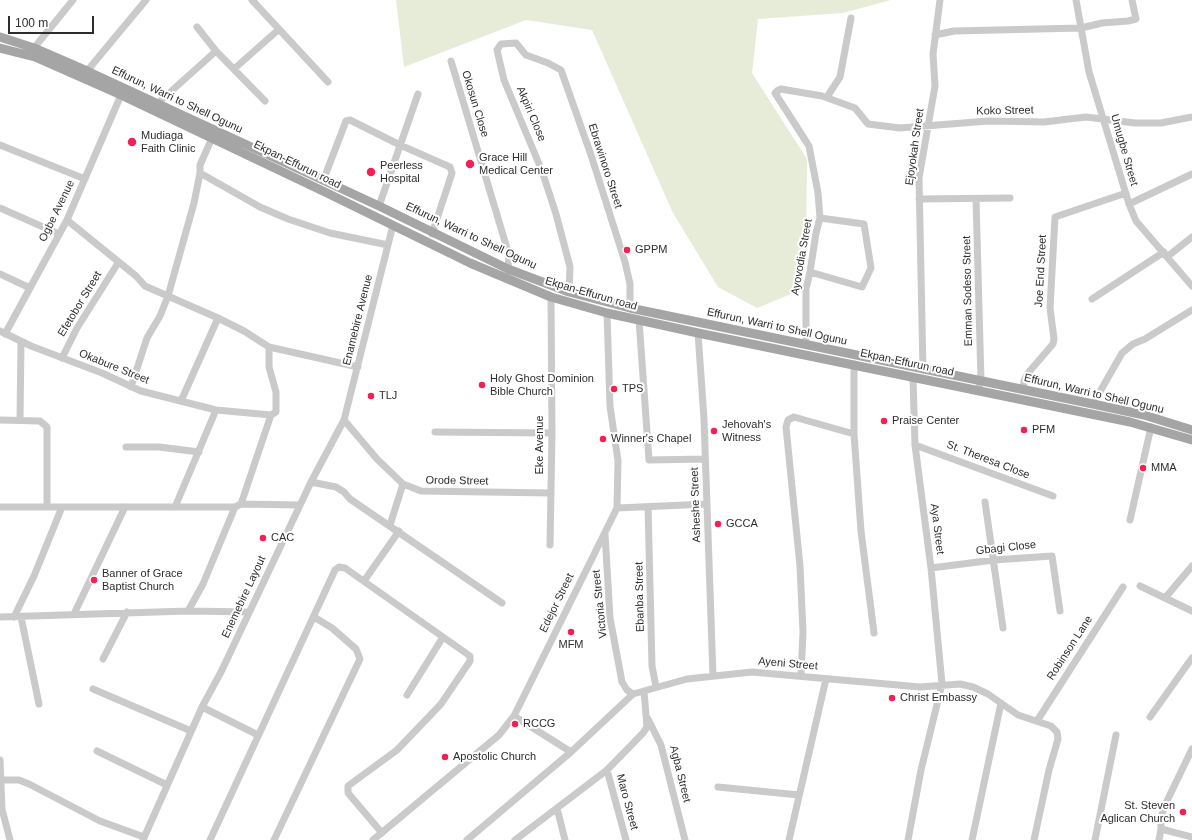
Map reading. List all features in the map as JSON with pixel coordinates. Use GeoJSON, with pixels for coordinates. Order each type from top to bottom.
{"type":"FeatureCollection","features":[{"type":"Feature","properties":{"kind":"main road","name":"Effurun, Warri to Shell Ogunu"},"geometry":{"type":"LineString","coordinates":[[0,37],[34,48],[87,71],[379,206],[432,234],[508,269],[569,292],[630,308],[923,370],[979,386],[1023,390],[1144,415],[1192,430]]}},
{"type":"Feature","properties":{"kind":"main road","name":"Ekpan-Effurun road"},"geometry":{"type":"LineString","coordinates":[[0,48],[35,57],[121,95],[470,263],[551,297],[607,313],[698,333],[913,377],[979,386],[1152,427],[1192,440]]}},
{"type":"Feature","properties":{"kind":"street"},"geometry":{"type":"LineString","coordinates":[[34,48],[73,0]]}},
{"type":"Feature","properties":{"kind":"street"},"geometry":{"type":"LineString","coordinates":[[87,71],[146,0]]}},
{"type":"Feature","properties":{"kind":"street"},"geometry":{"type":"LineString","coordinates":[[252,0],[278,30],[328,82]]}},
{"type":"Feature","properties":{"kind":"street","name":"Ejoyokah Street"},"geometry":{"type":"LineString","coordinates":[[923,370],[919,178],[935,86],[935,35],[940,0]]}},
{"type":"Feature","properties":{"kind":"street","name":"Umugbe Street"},"geometry":{"type":"LineString","coordinates":[[1076,0],[1089,72],[1129,204],[1136,221],[1192,286]]}},
{"type":"Feature","properties":{"kind":"street"},"geometry":{"type":"LineString","coordinates":[[935,35],[954,31],[1081,28],[1102,23],[1134,20],[1135,13],[1132,0]]}},
{"type":"Feature","properties":{"kind":"street"},"geometry":{"type":"LineString","coordinates":[[827,97],[840,77],[850,18]]}},
{"type":"Feature","properties":{"kind":"street"},"geometry":{"type":"LineString","coordinates":[[197,27],[216,51],[265,101]]}},
{"type":"Feature","properties":{"kind":"street"},"geometry":{"type":"LineString","coordinates":[[234,69],[278,30]]}},
{"type":"Feature","properties":{"kind":"street","name":"Akpiri Close"},"geometry":{"type":"LineString","coordinates":[[526,55],[516,43],[501,44],[497,50],[504,80],[542,172],[556,214],[570,267],[569,292]]}},
{"type":"Feature","properties":{"kind":"street"},"geometry":{"type":"LineString","coordinates":[[157,104],[216,51]]}},
{"type":"Feature","properties":{"kind":"street","name":"Ebrawinoro Street"},"geometry":{"type":"LineString","coordinates":[[526,55],[548,63],[561,70],[591,155],[625,262],[630,284],[630,308]]}},
{"type":"Feature","properties":{"kind":"street","name":"Okosun Close"},"geometry":{"type":"LineString","coordinates":[[451,61],[510,255],[508,269]]}},
{"type":"Feature","properties":{"kind":"street","name":"Ayovodia Street"},"geometry":{"type":"LineString","coordinates":[[806,345],[806,289],[820,218],[818,193],[808,146],[776,93],[781,89],[827,97]]}},
{"type":"Feature","properties":{"kind":"street"},"geometry":{"type":"LineString","coordinates":[[379,206],[418,94]]}},
{"type":"Feature","properties":{"kind":"street","name":"Ogbe Avenue"},"geometry":{"type":"LineString","coordinates":[[3,332],[30,288],[66,220],[121,95]]}},
{"type":"Feature","properties":{"kind":"street","name":"Koko Street"},"geometry":{"type":"LineString","coordinates":[[827,97],[855,108],[868,124],[900,128],[988,121],[1044,122],[1086,117],[1135,123],[1161,123],[1192,117]]}},
{"type":"Feature","properties":{"kind":"street"},"geometry":{"type":"LineString","coordinates":[[323,181],[346,121],[353,121],[400,145],[450,167],[452,173],[432,234]]}},
{"type":"Feature","properties":{"kind":"street"},"geometry":{"type":"LineString","coordinates":[[131,387],[147,338],[160,316],[168,296],[200,173],[200,165],[212,138]]}},
{"type":"Feature","properties":{"kind":"street"},"geometry":{"type":"LineString","coordinates":[[0,145],[85,179]]}},
{"type":"Feature","properties":{"kind":"street"},"geometry":{"type":"LineString","coordinates":[[200,173],[260,207],[288,219],[330,233],[388,245]]}},
{"type":"Feature","properties":{"kind":"street"},"geometry":{"type":"LineString","coordinates":[[1129,204],[1192,174]]}},
{"type":"Feature","properties":{"kind":"street","name":"Joe End Street"},"geometry":{"type":"LineString","coordinates":[[1023,390],[1024,381],[1028,373],[1053,344],[1054,339],[1050,308],[1055,217],[1126,193]]}},
{"type":"Feature","properties":{"kind":"street"},"geometry":{"type":"LineString","coordinates":[[919,199],[1010,198]]}},
{"type":"Feature","properties":{"kind":"street","name":"Emman Sodeso Street"},"geometry":{"type":"LineString","coordinates":[[976,199],[979,386]]}},
{"type":"Feature","properties":{"kind":"street"},"geometry":{"type":"LineString","coordinates":[[0,208],[59,234]]}},
{"type":"Feature","properties":{"kind":"street"},"geometry":{"type":"LineString","coordinates":[[810,272],[862,287],[871,268],[864,224],[820,218]]}},
{"type":"Feature","properties":{"kind":"street"},"geometry":{"type":"LineString","coordinates":[[66,220],[136,276],[145,286],[218,318],[244,331],[269,347],[358,367]]}},
{"type":"Feature","properties":{"kind":"street","name":"Enamebire Avenue"},"geometry":{"type":"LineString","coordinates":[[344,420],[393,225]]}},
{"type":"Feature","properties":{"kind":"street"},"geometry":{"type":"LineString","coordinates":[[1092,299],[1192,237]]}},
{"type":"Feature","properties":{"kind":"street","name":"Efetobor Street"},"geometry":{"type":"LineString","coordinates":[[62,358],[77,328],[118,263]]}},
{"type":"Feature","properties":{"kind":"street"},"geometry":{"type":"LineString","coordinates":[[0,274],[30,288]]}},
{"type":"Feature","properties":{"kind":"street","name":"Eke Avenue"},"geometry":{"type":"LineString","coordinates":[[550,544],[552,433],[551,297]]}},
{"type":"Feature","properties":{"kind":"street"},"geometry":{"type":"LineString","coordinates":[[1093,404],[1122,353],[1133,344],[1145,339],[1192,310]]}},
{"type":"Feature","properties":{"kind":"street","name":"Edejor Street"},"geometry":{"type":"LineString","coordinates":[[373,840],[499,735],[514,716],[617,508],[618,461],[610,406],[607,313]]}},
{"type":"Feature","properties":{"kind":"street"},"geometry":{"type":"LineString","coordinates":[[181,401],[218,318]]}},
{"type":"Feature","properties":{"kind":"street"},"geometry":{"type":"LineString","coordinates":[[639,320],[649,460],[705,460]]}},
{"type":"Feature","properties":{"kind":"street","name":"Okabure Street"},"geometry":{"type":"LineString","coordinates":[[3,332],[21,342],[102,373],[131,387],[216,410],[271,415]]}},
{"type":"Feature","properties":{"kind":"street","name":"Asheshe Street"},"geometry":{"type":"LineString","coordinates":[[698,333],[707,504],[713,676]]}},
{"type":"Feature","properties":{"kind":"street"},"geometry":{"type":"LineString","coordinates":[[20,419],[21,342]]}},
{"type":"Feature","properties":{"kind":"street"},"geometry":{"type":"LineString","coordinates":[[188,611],[203,584],[238,506],[271,415],[276,412],[276,392],[269,367],[269,347]]}},
{"type":"Feature","properties":{"kind":"street"},"geometry":{"type":"LineString","coordinates":[[854,364],[854,434],[861,531],[874,633]]}},
{"type":"Feature","properties":{"kind":"street","name":"Aya Street"},"geometry":{"type":"LineString","coordinates":[[908,840],[921,770],[942,684],[931,568],[915,445],[913,377]]}},
{"type":"Feature","properties":{"kind":"street"},"geometry":{"type":"LineString","coordinates":[[175,507],[216,410]]}},
{"type":"Feature","properties":{"kind":"street"},"geometry":{"type":"LineString","coordinates":[[801,676],[803,632],[800,566],[786,427],[788,420],[794,417],[854,434]]}},
{"type":"Feature","properties":{"kind":"street"},"geometry":{"type":"LineString","coordinates":[[0,420],[20,419],[40,421],[47,428],[47,507]]}},
{"type":"Feature","properties":{"kind":"street","name":"Enemebire Layout"},"geometry":{"type":"LineString","coordinates":[[144,839],[202,707],[249,612],[299,505],[344,420]]}},
{"type":"Feature","properties":{"kind":"street","name":"Orode Street"},"geometry":{"type":"LineString","coordinates":[[344,420],[378,459],[403,484],[421,491],[551,493]]}},
{"type":"Feature","properties":{"kind":"street"},"geometry":{"type":"LineString","coordinates":[[1130,520],[1152,427]]}},
{"type":"Feature","properties":{"kind":"street"},"geometry":{"type":"LineString","coordinates":[[435,432],[552,433]]}},
{"type":"Feature","properties":{"kind":"street","name":"St. Theresa Close"},"geometry":{"type":"LineString","coordinates":[[915,445],[1054,496]]}},
{"type":"Feature","properties":{"kind":"street"},"geometry":{"type":"LineString","coordinates":[[126,447],[159,448],[199,452]]}},
{"type":"Feature","properties":{"kind":"street"},"geometry":{"type":"LineString","coordinates":[[311,482],[336,487],[344,492],[350,498],[502,603]]}},
{"type":"Feature","properties":{"kind":"street"},"geometry":{"type":"LineString","coordinates":[[390,526],[403,484]]}},
{"type":"Feature","properties":{"kind":"street"},"geometry":{"type":"LineString","coordinates":[[985,502],[1003,628]]}},
{"type":"Feature","properties":{"kind":"street"},"geometry":{"type":"LineString","coordinates":[[617,508],[707,504]]}},
{"type":"Feature","properties":{"kind":"street"},"geometry":{"type":"LineString","coordinates":[[0,508],[299,505]]}},
{"type":"Feature","properties":{"kind":"street"},"geometry":{"type":"LineString","coordinates":[[39,704],[18,617],[62,507]]}},
{"type":"Feature","properties":{"kind":"street"},"geometry":{"type":"LineString","coordinates":[[74,614],[125,507]]}},
{"type":"Feature","properties":{"kind":"street","name":"Ebanba Street"},"geometry":{"type":"LineString","coordinates":[[648,507],[652,666],[656,687]]}},
{"type":"Feature","properties":{"kind":"street"},"geometry":{"type":"LineString","coordinates":[[364,580],[399,531]]}},
{"type":"Feature","properties":{"kind":"street","name":"Victoria Street"},"geometry":{"type":"LineString","coordinates":[[606,531],[605,547],[610,618],[622,682],[627,690],[633,694]]}},
{"type":"Feature","properties":{"kind":"street","name":"Gbagi Close"},"geometry":{"type":"LineString","coordinates":[[931,568],[994,560],[1052,556],[1060,611]]}},
{"type":"Feature","properties":{"kind":"street"},"geometry":{"type":"LineString","coordinates":[[1165,598],[1192,566]]}},
{"type":"Feature","properties":{"kind":"street"},"geometry":{"type":"LineString","coordinates":[[210,840],[335,570],[339,567],[345,568],[364,580],[469,654],[470,661],[441,704],[397,750],[348,786],[348,793],[382,833]]}},
{"type":"Feature","properties":{"kind":"street"},"geometry":{"type":"LineString","coordinates":[[1140,586],[1192,611]]}},
{"type":"Feature","properties":{"kind":"street","name":"Robinson Lane"},"geometry":{"type":"LineString","coordinates":[[1037,721],[1123,587]]}},
{"type":"Feature","properties":{"kind":"street"},"geometry":{"type":"LineString","coordinates":[[0,617],[127,612],[249,612]]}},
{"type":"Feature","properties":{"kind":"street"},"geometry":{"type":"LineString","coordinates":[[103,659],[127,612]]}},
{"type":"Feature","properties":{"kind":"street"},"geometry":{"type":"LineString","coordinates":[[274,840],[360,659],[356,649],[332,628],[314,617]]}},
{"type":"Feature","properties":{"kind":"street"},"geometry":{"type":"LineString","coordinates":[[407,696],[443,637]]}},
{"type":"Feature","properties":{"kind":"street"},"geometry":{"type":"LineString","coordinates":[[1150,717],[1192,658]]}},
{"type":"Feature","properties":{"kind":"street","name":"Ayeni Street"},"geometry":{"type":"LineString","coordinates":[[633,694],[687,679],[752,672],[920,687],[942,684],[960,684],[973,687],[1001,703],[1018,715],[1055,728],[1057,732],[1058,739],[1049,770],[1034,840]]}},
{"type":"Feature","properties":{"kind":"street"},"geometry":{"type":"LineString","coordinates":[[789,840],[826,679]]}},
{"type":"Feature","properties":{"kind":"street"},"geometry":{"type":"LineString","coordinates":[[93,688],[191,731]]}},
{"type":"Feature","properties":{"kind":"street"},"geometry":{"type":"LineString","coordinates":[[515,840],[607,770],[643,733],[647,727],[644,691]]}},
{"type":"Feature","properties":{"kind":"street"},"geometry":{"type":"LineString","coordinates":[[467,840],[571,752],[633,694]]}},
{"type":"Feature","properties":{"kind":"street"},"geometry":{"type":"LineString","coordinates":[[972,840],[1001,703]]}},
{"type":"Feature","properties":{"kind":"street"},"geometry":{"type":"LineString","coordinates":[[202,707],[258,735]]}},
{"type":"Feature","properties":{"kind":"street"},"geometry":{"type":"LineString","coordinates":[[514,716],[571,752]]}},
{"type":"Feature","properties":{"kind":"street","name":"Agba Street"},"geometry":{"type":"LineString","coordinates":[[647,717],[661,744],[685,840]]}},
{"type":"Feature","properties":{"kind":"street"},"geometry":{"type":"LineString","coordinates":[[1095,840],[1116,735]]}},
{"type":"Feature","properties":{"kind":"street"},"geometry":{"type":"LineString","coordinates":[[1159,840],[1161,817],[1166,803],[1192,749]]}},
{"type":"Feature","properties":{"kind":"street"},"geometry":{"type":"LineString","coordinates":[[97,751],[167,785]]}},
{"type":"Feature","properties":{"kind":"street"},"geometry":{"type":"LineString","coordinates":[[0,760],[2,809],[10,840]]}},
{"type":"Feature","properties":{"kind":"street","name":"Maro Street"},"geometry":{"type":"LineString","coordinates":[[607,770],[626,840]]}},
{"type":"Feature","properties":{"kind":"street"},"geometry":{"type":"LineString","coordinates":[[2,780],[19,780],[100,821],[144,839]]}},
{"type":"Feature","properties":{"kind":"street"},"geometry":{"type":"LineString","coordinates":[[718,787],[800,795]]}},
{"type":"Feature","properties":{"kind":"street"},"geometry":{"type":"LineString","coordinates":[[557,808],[565,840]]}},
{"type":"Feature","properties":{"kind":"street"},"geometry":{"type":"LineString","coordinates":[[1161,829],[1192,837]]}},
{"type":"Feature","properties":{"kind":"green space"},"geometry":{"type":"Polygon","coordinates":[[[396,0],[891,0],[843,13],[758,19],[752,73],[807,159],[806,260],[791,294],[757,308],[718,287],[673,213],[592,30],[526,20],[404,67],[396,0]]]}},
{"type":"Feature","properties":{"kind":"place","name":"Mudiaga Faith Clinic"},"geometry":{"type":"Point","coordinates":[132,142]}},
{"type":"Feature","properties":{"kind":"place","name":"Grace Hill Medical Center"},"geometry":{"type":"Point","coordinates":[470,164]}},
{"type":"Feature","properties":{"kind":"place","name":"Peerless Hospital"},"geometry":{"type":"Point","coordinates":[371,172]}},
{"type":"Feature","properties":{"kind":"place","name":"GPPM"},"geometry":{"type":"Point","coordinates":[627,250]}},
{"type":"Feature","properties":{"kind":"place","name":"Holy Ghost Dominion Bible Church"},"geometry":{"type":"Point","coordinates":[482,385]}},
{"type":"Feature","properties":{"kind":"place","name":"TPS"},"geometry":{"type":"Point","coordinates":[614,389]}},
{"type":"Feature","properties":{"kind":"place","name":"TLJ"},"geometry":{"type":"Point","coordinates":[371,396]}},
{"type":"Feature","properties":{"kind":"place","name":"Praise Center"},"geometry":{"type":"Point","coordinates":[884,421]}},
{"type":"Feature","properties":{"kind":"place","name":"PFM"},"geometry":{"type":"Point","coordinates":[1024,430]}},
{"type":"Feature","properties":{"kind":"place","name":"Jehovah's Witness"},"geometry":{"type":"Point","coordinates":[714,431]}},
{"type":"Feature","properties":{"kind":"place","name":"Winner's Chapel"},"geometry":{"type":"Point","coordinates":[603,439]}},
{"type":"Feature","properties":{"kind":"place","name":"MMA"},"geometry":{"type":"Point","coordinates":[1143,468]}},
{"type":"Feature","properties":{"kind":"place","name":"GCCA"},"geometry":{"type":"Point","coordinates":[718,524]}},
{"type":"Feature","properties":{"kind":"place","name":"CAC"},"geometry":{"type":"Point","coordinates":[263,538]}},
{"type":"Feature","properties":{"kind":"place","name":"Banner of Grace Baptist Church"},"geometry":{"type":"Point","coordinates":[94,580]}},
{"type":"Feature","properties":{"kind":"place","name":"MFM"},"geometry":{"type":"Point","coordinates":[571,632]}},
{"type":"Feature","properties":{"kind":"place","name":"Christ Embassy"},"geometry":{"type":"Point","coordinates":[892,698]}},
{"type":"Feature","properties":{"kind":"place","name":"RCCG"},"geometry":{"type":"Point","coordinates":[515,724]}},
{"type":"Feature","properties":{"kind":"place","name":"Apostolic Church"},"geometry":{"type":"Point","coordinates":[445,757]}},
{"type":"Feature","properties":{"kind":"place","name":"St. Steven Aglican Church"},"geometry":{"type":"Point","coordinates":[1183,812]}}]}
